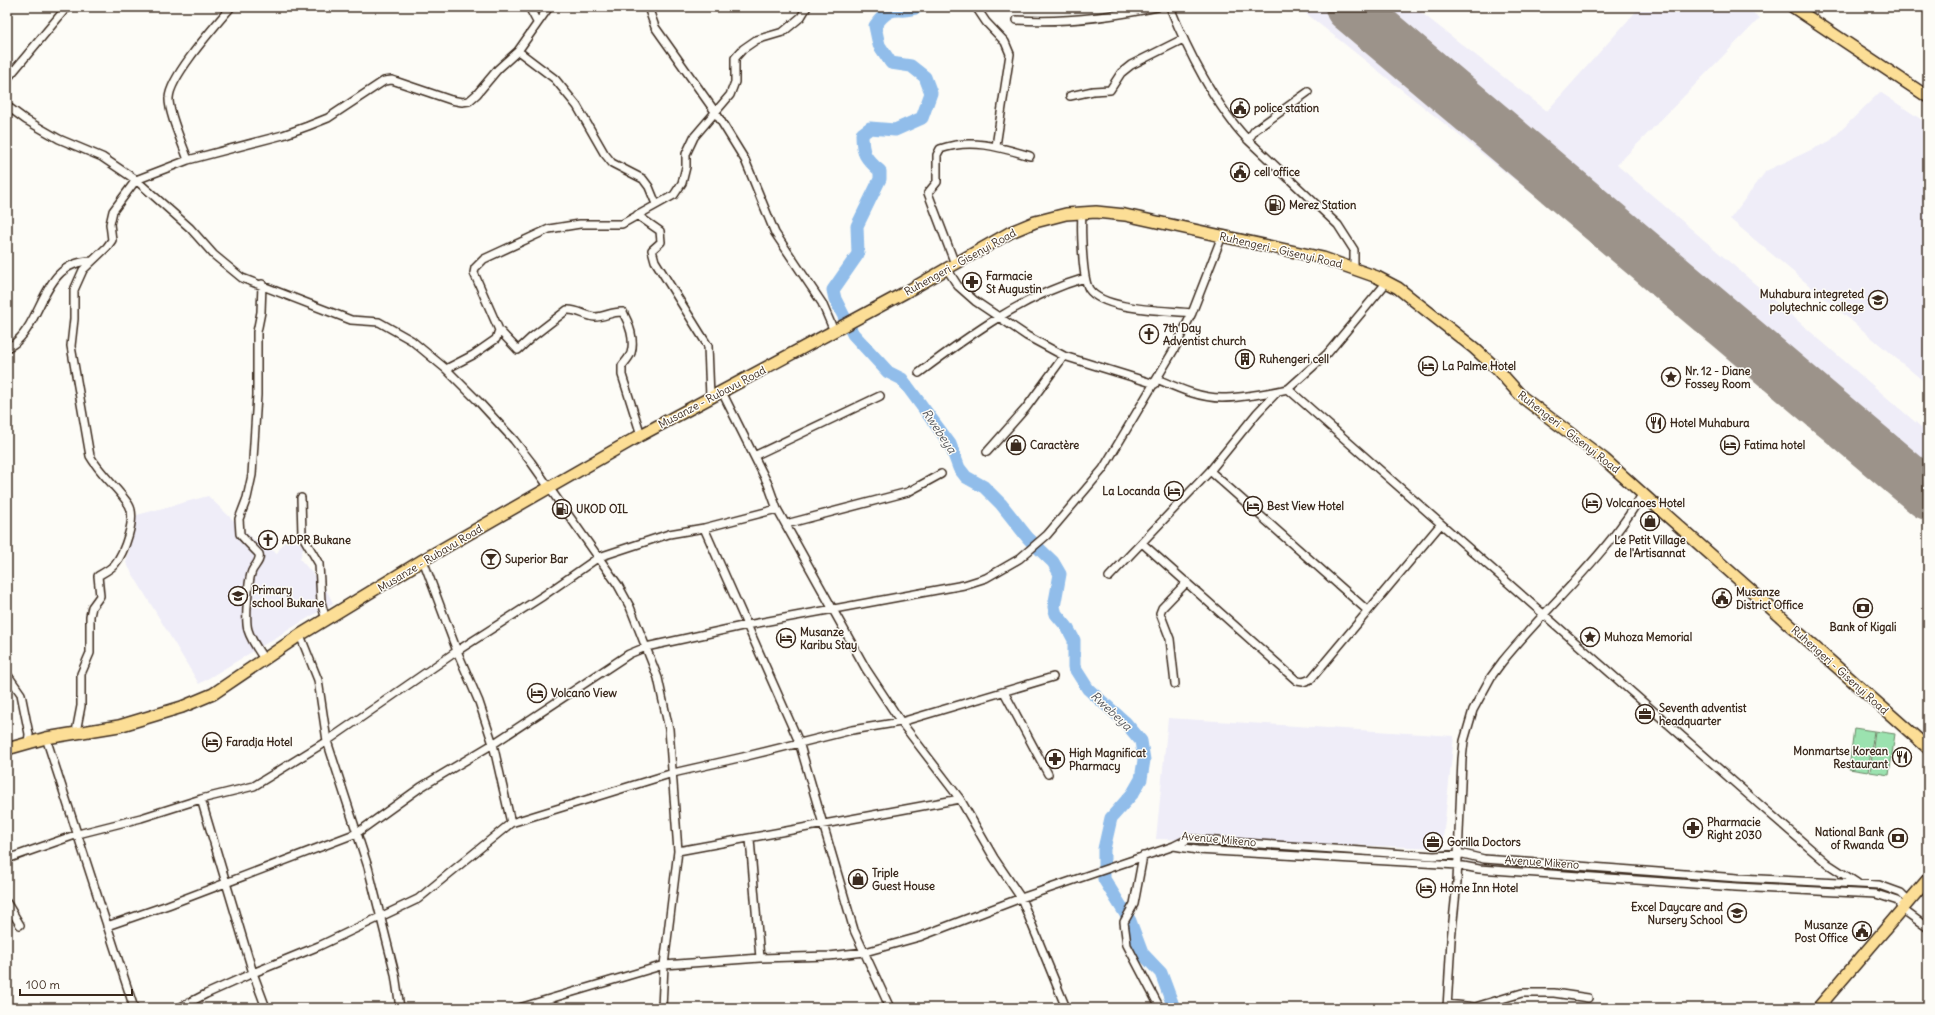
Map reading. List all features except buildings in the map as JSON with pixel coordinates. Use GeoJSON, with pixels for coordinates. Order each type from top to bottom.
{"type":"FeatureCollection","features":[{"type":"Feature","properties":{"kind":"main road"},"geometry":{"type":"LineString","coordinates":[[1793,7],[1928,97]]}},
{"type":"Feature","properties":{"kind":"main road","name":"Ruhengeri - Gisenyi Road"},"geometry":{"type":"LineString","coordinates":[[837,329],[1011,232],[1035,222],[1066,214],[1096,212],[1125,215],[1323,258],[1354,268],[1386,282],[1409,296],[1474,348],[1497,369],[1522,397],[1604,459],[1928,748]]}},
{"type":"Feature","properties":{"kind":"main road","name":"Musanze - Rubavu Road"},"geometry":{"type":"LineString","coordinates":[[7,749],[46,738],[119,726],[182,707],[213,694],[300,635],[423,560],[641,435],[837,329]]}},
{"type":"Feature","properties":{"kind":"main road"},"geometry":{"type":"LineString","coordinates":[[1818,1008],[1928,879]]}},
{"type":"Feature","properties":{"kind":"street"},"geometry":{"type":"LineString","coordinates":[[7,79],[67,7]]}},
{"type":"Feature","properties":{"kind":"street"},"geometry":{"type":"LineString","coordinates":[[188,160],[170,108],[168,99],[170,90],[175,80],[210,32],[231,7]]}},
{"type":"Feature","properties":{"kind":"street"},"geometry":{"type":"LineString","coordinates":[[529,7],[537,22]]}},
{"type":"Feature","properties":{"kind":"street"},"geometry":{"type":"LineString","coordinates":[[76,732],[81,706],[81,674],[90,653],[90,616],[92,607],[100,596],[98,576],[115,565],[121,556],[132,520],[130,506],[95,465],[90,456],[77,391],[71,346],[74,319],[74,290],[84,270],[112,240],[110,224],[113,211],[136,180],[188,160],[283,135],[308,126],[328,118],[384,81],[392,80],[451,100],[462,102],[469,101],[477,94],[498,69],[518,51],[549,7]]}},
{"type":"Feature","properties":{"kind":"street"},"geometry":{"type":"LineString","coordinates":[[648,7],[655,27],[716,113],[745,160],[775,233],[822,303],[837,329]]}},
{"type":"Feature","properties":{"kind":"street"},"geometry":{"type":"LineString","coordinates":[[641,435],[622,375],[622,366],[632,348],[629,323],[623,312],[595,317],[574,310],[567,310],[532,337],[518,350],[499,330],[474,272],[475,268],[484,259],[548,229],[580,224],[622,224],[674,195],[682,183],[686,167],[686,154],[694,137],[730,95],[735,82],[735,58],[742,49],[756,40],[783,32],[801,17],[807,7]]}},
{"type":"Feature","properties":{"kind":"street"},"geometry":{"type":"LineString","coordinates":[[976,7],[986,22],[1006,42],[1010,54],[996,146]]}},
{"type":"Feature","properties":{"kind":"street"},"geometry":{"type":"LineString","coordinates":[[1017,20],[1052,21],[1109,17],[1157,7]]}},
{"type":"Feature","properties":{"kind":"street"},"geometry":{"type":"LineString","coordinates":[[1170,7],[1183,38],[1226,113],[1248,140],[1338,225],[1354,250],[1354,268]]}},
{"type":"Feature","properties":{"kind":"street"},"geometry":{"type":"LineString","coordinates":[[1070,96],[1093,91],[1110,90],[1121,73],[1132,65],[1183,38]]}},
{"type":"Feature","properties":{"kind":"street"},"geometry":{"type":"LineString","coordinates":[[518,51],[555,79],[577,106],[604,153],[612,163],[643,179],[649,187],[656,204]]}},
{"type":"Feature","properties":{"kind":"street"},"geometry":{"type":"LineString","coordinates":[[1248,140],[1255,130],[1308,92]]}},
{"type":"Feature","properties":{"kind":"street"},"geometry":{"type":"LineString","coordinates":[[7,106],[26,120],[59,139],[102,157],[136,180],[190,228],[214,255],[242,278],[262,284],[351,320],[379,322],[411,340],[446,369],[480,402],[514,440],[599,557],[618,584],[646,647],[658,678],[669,729],[678,852],[664,965],[662,1008]]}},
{"type":"Feature","properties":{"kind":"street"},"geometry":{"type":"LineString","coordinates":[[1030,156],[996,146],[976,143],[951,145],[940,148],[937,155],[936,182],[928,193],[958,286],[975,301],[1000,316],[1027,336],[1064,356],[1208,397],[1224,398],[1288,389],[1327,354],[1386,282]]}},
{"type":"Feature","properties":{"kind":"street"},"geometry":{"type":"LineString","coordinates":[[1082,213],[1081,223],[1085,278],[1089,289],[1098,298],[1104,301],[1127,306],[1192,312]]}},
{"type":"Feature","properties":{"kind":"street"},"geometry":{"type":"LineString","coordinates":[[637,216],[660,231],[661,242],[652,250],[655,261],[708,346],[710,397]]}},
{"type":"Feature","properties":{"kind":"street"},"geometry":{"type":"LineString","coordinates":[[107,926],[168,905],[357,833],[421,787],[493,744],[622,657],[646,647],[747,625],[964,585],[986,578],[1019,559],[1047,535],[1103,469],[1175,348],[1192,312],[1222,236]]}},
{"type":"Feature","properties":{"kind":"street"},"geometry":{"type":"LineString","coordinates":[[7,348],[18,341],[28,326],[45,292],[57,277],[72,266],[83,261],[92,261]]}},
{"type":"Feature","properties":{"kind":"street"},"geometry":{"type":"LineString","coordinates":[[919,373],[962,341],[1000,316],[1041,294],[1085,278]]}},
{"type":"Feature","properties":{"kind":"street"},"geometry":{"type":"LineString","coordinates":[[262,284],[261,312],[257,332],[256,395],[252,474],[248,498],[239,519],[240,534],[258,554],[259,560],[252,571],[248,590],[246,620],[247,628],[254,644],[264,660]]}},
{"type":"Feature","properties":{"kind":"street"},"geometry":{"type":"LineString","coordinates":[[446,369],[473,355],[496,339],[499,330]]}},
{"type":"Feature","properties":{"kind":"street"},"geometry":{"type":"LineString","coordinates":[[987,452],[1026,408],[1064,356]]}},
{"type":"Feature","properties":{"kind":"street"},"geometry":{"type":"LineString","coordinates":[[1288,389],[1760,805],[1843,875],[1860,884],[1865,894]]}},
{"type":"Feature","properties":{"kind":"street"},"geometry":{"type":"LineString","coordinates":[[1109,577],[1210,471],[1257,413],[1278,391]]}},
{"type":"Feature","properties":{"kind":"street"},"geometry":{"type":"LineString","coordinates":[[722,392],[754,456],[777,509],[866,669],[902,722],[960,799],[994,858],[1021,898],[1066,1008]]}},
{"type":"Feature","properties":{"kind":"street"},"geometry":{"type":"LineString","coordinates":[[754,456],[880,396]]}},
{"type":"Feature","properties":{"kind":"street"},"geometry":{"type":"LineString","coordinates":[[1210,471],[1368,611]]}},
{"type":"Feature","properties":{"kind":"street"},"geometry":{"type":"LineString","coordinates":[[786,524],[908,492],[941,474]]}},
{"type":"Feature","properties":{"kind":"street"},"geometry":{"type":"LineString","coordinates":[[1588,998],[1554,993],[1522,993],[1475,1007],[1447,1006],[1458,865],[1462,759],[1464,741],[1473,710],[1491,677],[1502,662],[1624,523],[1643,493]]}},
{"type":"Feature","properties":{"kind":"street"},"geometry":{"type":"LineString","coordinates":[[301,498],[302,536],[319,564],[321,602],[326,620]]}},
{"type":"Feature","properties":{"kind":"street"},"geometry":{"type":"LineString","coordinates":[[7,859],[78,834],[141,818],[201,799],[254,786],[328,741],[457,651],[543,596],[599,557],[669,534],[704,528],[777,509]]}},
{"type":"Feature","properties":{"kind":"street"},"geometry":{"type":"LineString","coordinates":[[1142,543],[1297,682],[1302,682],[1310,678],[1441,524]]}},
{"type":"Feature","properties":{"kind":"street"},"geometry":{"type":"LineString","coordinates":[[704,528],[799,742],[854,930],[890,1008]]}},
{"type":"Feature","properties":{"kind":"street"},"geometry":{"type":"LineString","coordinates":[[423,560],[457,651],[479,702],[493,744],[511,823]]}},
{"type":"Feature","properties":{"kind":"street"},"geometry":{"type":"LineString","coordinates":[[1175,684],[1170,638],[1160,613],[1162,608],[1186,582]]}},
{"type":"Feature","properties":{"kind":"street"},"geometry":{"type":"LineString","coordinates":[[300,635],[318,680],[328,741],[381,915],[395,974],[400,1008]]}},
{"type":"Feature","properties":{"kind":"street"},"geometry":{"type":"LineString","coordinates":[[7,674],[21,694],[29,734],[28,744]]}},
{"type":"Feature","properties":{"kind":"street"},"geometry":{"type":"LineString","coordinates":[[180,1008],[206,994],[253,973],[319,946],[418,898],[511,823],[673,773],[852,730],[902,722],[1053,677]]}},
{"type":"Feature","properties":{"kind":"street"},"geometry":{"type":"LineString","coordinates":[[1004,692],[1048,774]]}},
{"type":"Feature","properties":{"kind":"street"},"geometry":{"type":"LineString","coordinates":[[46,738],[134,1008]]}},
{"type":"Feature","properties":{"kind":"street"},"geometry":{"type":"LineString","coordinates":[[201,799],[253,973],[266,1008]]}},
{"type":"Feature","properties":{"kind":"street"},"geometry":{"type":"LineString","coordinates":[[678,852],[960,799]]}},
{"type":"Feature","properties":{"kind":"street"},"geometry":{"type":"LineString","coordinates":[[750,838],[760,958]]}},
{"type":"Feature","properties":{"kind":"street","name":"Avenue Mikeno"},"geometry":{"type":"LineString","coordinates":[[1174,846],[1188,839],[1195,839],[1434,856],[1458,855],[1484,859],[1652,872],[1879,885],[1901,893],[1906,905]]}},
{"type":"Feature","properties":{"kind":"street"},"geometry":{"type":"LineString","coordinates":[[519,1008],[664,965],[760,958],[829,956],[865,952],[926,934],[1111,866],[1174,846]]}},
{"type":"Feature","properties":{"kind":"street","name":"Avenue Mikeno"},"geometry":{"type":"LineString","coordinates":[[1174,846],[1198,850],[1458,865],[1479,869],[1876,894],[1906,905]]}},
{"type":"Feature","properties":{"kind":"street"},"geometry":{"type":"LineString","coordinates":[[1143,856],[1132,907],[1124,922],[1127,945],[1160,1008]]}},
{"type":"Feature","properties":{"kind":"street"},"geometry":{"type":"LineString","coordinates":[[1829,892],[1843,875]]}},
{"type":"Feature","properties":{"kind":"street"},"geometry":{"type":"LineString","coordinates":[[7,903],[20,925]]}},
{"type":"Feature","properties":{"kind":"street"},"geometry":{"type":"LineString","coordinates":[[1906,905],[1928,928]]}},
{"type":"Feature","properties":{"kind":"shaded area"},"geometry":{"type":"Polygon","coordinates":[[[1298,7],[1414,7],[1547,111],[1640,7],[1745,7],[1760,18],[1617,165],[1928,433],[1928,522],[1757,373],[1298,7]]]}},
{"type":"Feature","properties":{"kind":"shaded area","name":"Muhabura integreted polytechnic college"},"geometry":{"type":"Polygon","coordinates":[[[1880,92],[1928,124],[1928,385],[1730,219],[1766,171],[1830,141],[1880,92]]]}},
{"type":"Feature","properties":{"kind":"shaded area","name":"Primary school Bukane"},"geometry":{"type":"Polygon","coordinates":[[[208,496],[253,539],[277,553],[284,542],[290,537],[304,545],[300,559],[326,589],[333,603],[199,684],[126,563],[137,515],[208,496]]]}},
{"type":"Feature","properties":{"kind":"shaded area"},"geometry":{"type":"Polygon","coordinates":[[[1168,718],[1454,736],[1442,848],[1156,839],[1168,718]]]}},
{"type":"Feature","properties":{"kind":"green space"},"geometry":{"type":"Polygon","coordinates":[[[1854,728],[1874,731],[1868,772],[1849,769],[1854,728]]]}},
{"type":"Feature","properties":{"kind":"green space"},"geometry":{"type":"Polygon","coordinates":[[[1875,731],[1895,734],[1889,775],[1870,772],[1875,731]]]}},
{"type":"Feature","properties":{"kind":"waterway","name":"Rwebeya"},"geometry":{"type":"LineString","coordinates":[[918,7],[906,10],[896,10],[887,13],[875,26],[879,45],[891,63],[911,66],[925,77],[931,93],[922,118],[895,130],[870,128],[862,134],[865,155],[880,171],[880,179],[857,226],[858,254],[833,290],[835,299],[853,334],[888,372],[902,379],[950,444],[959,468],[966,477],[984,487],[1001,504],[1028,538],[1053,562],[1060,574],[1054,607],[1056,614],[1067,627],[1074,640],[1074,667],[1088,689],[1125,722],[1141,741],[1144,760],[1141,779],[1133,793],[1111,818],[1104,849],[1104,879],[1130,921],[1142,953],[1161,973],[1174,1008]]}},
{"type":"Feature","properties":{"kind":"runway"},"geometry":{"type":"LineString","coordinates":[[1350,7],[1928,495]]}},
{"type":"Feature","properties":{"kind":"place","name":"police station"},"geometry":{"type":"Point","coordinates":[1240,108]}},
{"type":"Feature","properties":{"kind":"place","name":"cell office"},"geometry":{"type":"Point","coordinates":[1240,172]}},
{"type":"Feature","properties":{"kind":"place","name":"Merez Station"},"geometry":{"type":"Point","coordinates":[1275,205]}},
{"type":"Feature","properties":{"kind":"place","name":"Farmacie St Augustin"},"geometry":{"type":"Point","coordinates":[972,282]}},
{"type":"Feature","properties":{"kind":"place","name":"Muhabura integreted polytechnic college"},"geometry":{"type":"Point","coordinates":[1878,300]}},
{"type":"Feature","properties":{"kind":"place","name":"7th Day Adventist church"},"geometry":{"type":"Point","coordinates":[1149,334]}},
{"type":"Feature","properties":{"kind":"place","name":"Ruhengeri cell"},"geometry":{"type":"Point","coordinates":[1245,359]}},
{"type":"Feature","properties":{"kind":"place","name":"La Palme Hotel"},"geometry":{"type":"Point","coordinates":[1428,366]}},
{"type":"Feature","properties":{"kind":"place","name":"Nr. 12 - Diane Fossey Room"},"geometry":{"type":"Point","coordinates":[1671,377]}},
{"type":"Feature","properties":{"kind":"place","name":"Hotel Muhabura"},"geometry":{"type":"Point","coordinates":[1656,423]}},
{"type":"Feature","properties":{"kind":"place","name":"Caractère"},"geometry":{"type":"Point","coordinates":[1016,445]}},
{"type":"Feature","properties":{"kind":"place","name":"Fatima hotel"},"geometry":{"type":"Point","coordinates":[1730,445]}},
{"type":"Feature","properties":{"kind":"place","name":"La Locanda"},"geometry":{"type":"Point","coordinates":[1174,491]}},
{"type":"Feature","properties":{"kind":"place","name":"Volcanoes Hotel"},"geometry":{"type":"Point","coordinates":[1592,503]}},
{"type":"Feature","properties":{"kind":"place","name":"Best View Hotel"},"geometry":{"type":"Point","coordinates":[1253,506]}},
{"type":"Feature","properties":{"kind":"place","name":"UKOD OIL"},"geometry":{"type":"Point","coordinates":[562,509]}},
{"type":"Feature","properties":{"kind":"place","name":"Le Petit Village de l'Artisannat"},"geometry":{"type":"Point","coordinates":[1650,521]}},
{"type":"Feature","properties":{"kind":"place","name":"ADPR Bukane"},"geometry":{"type":"Point","coordinates":[268,540]}},
{"type":"Feature","properties":{"kind":"place","name":"Superior Bar"},"geometry":{"type":"Point","coordinates":[491,559]}},
{"type":"Feature","properties":{"kind":"place","name":"Primary school Bukane"},"geometry":{"type":"Point","coordinates":[238,596]}},
{"type":"Feature","properties":{"kind":"place","name":"Musanze District Office"},"geometry":{"type":"Point","coordinates":[1722,598]}},
{"type":"Feature","properties":{"kind":"place","name":"Bank of Kigali"},"geometry":{"type":"Point","coordinates":[1863,608]}},
{"type":"Feature","properties":{"kind":"place","name":"Muhoza Memorial"},"geometry":{"type":"Point","coordinates":[1590,637]}},
{"type":"Feature","properties":{"kind":"place","name":"Musanze Karibu Stay"},"geometry":{"type":"Point","coordinates":[786,638]}},
{"type":"Feature","properties":{"kind":"place","name":"Volcano View"},"geometry":{"type":"Point","coordinates":[537,693]}},
{"type":"Feature","properties":{"kind":"place","name":"Seventh adventist headquarter"},"geometry":{"type":"Point","coordinates":[1645,714]}},
{"type":"Feature","properties":{"kind":"place","name":"Faradja Hotel"},"geometry":{"type":"Point","coordinates":[212,742]}},
{"type":"Feature","properties":{"kind":"place","name":"Monmartse Korean Restaurant"},"geometry":{"type":"Point","coordinates":[1902,757]}},
{"type":"Feature","properties":{"kind":"place","name":"High Magnificat Pharmacy"},"geometry":{"type":"Point","coordinates":[1055,759]}},
{"type":"Feature","properties":{"kind":"place","name":"Pharmacie Right 2030"},"geometry":{"type":"Point","coordinates":[1693,828]}},
{"type":"Feature","properties":{"kind":"place","name":"National Bank of Rwanda"},"geometry":{"type":"Point","coordinates":[1898,838]}},
{"type":"Feature","properties":{"kind":"place","name":"Gorilla Doctors"},"geometry":{"type":"Point","coordinates":[1433,842]}},
{"type":"Feature","properties":{"kind":"place","name":"Triple Guest House"},"geometry":{"type":"Point","coordinates":[858,879]}},
{"type":"Feature","properties":{"kind":"place","name":"Home Inn Hotel"},"geometry":{"type":"Point","coordinates":[1426,888]}},
{"type":"Feature","properties":{"kind":"place","name":"Excel Daycare and Nursery School"},"geometry":{"type":"Point","coordinates":[1737,913]}},
{"type":"Feature","properties":{"kind":"place","name":"Musanze Post Office"},"geometry":{"type":"Point","coordinates":[1862,931]}}]}
